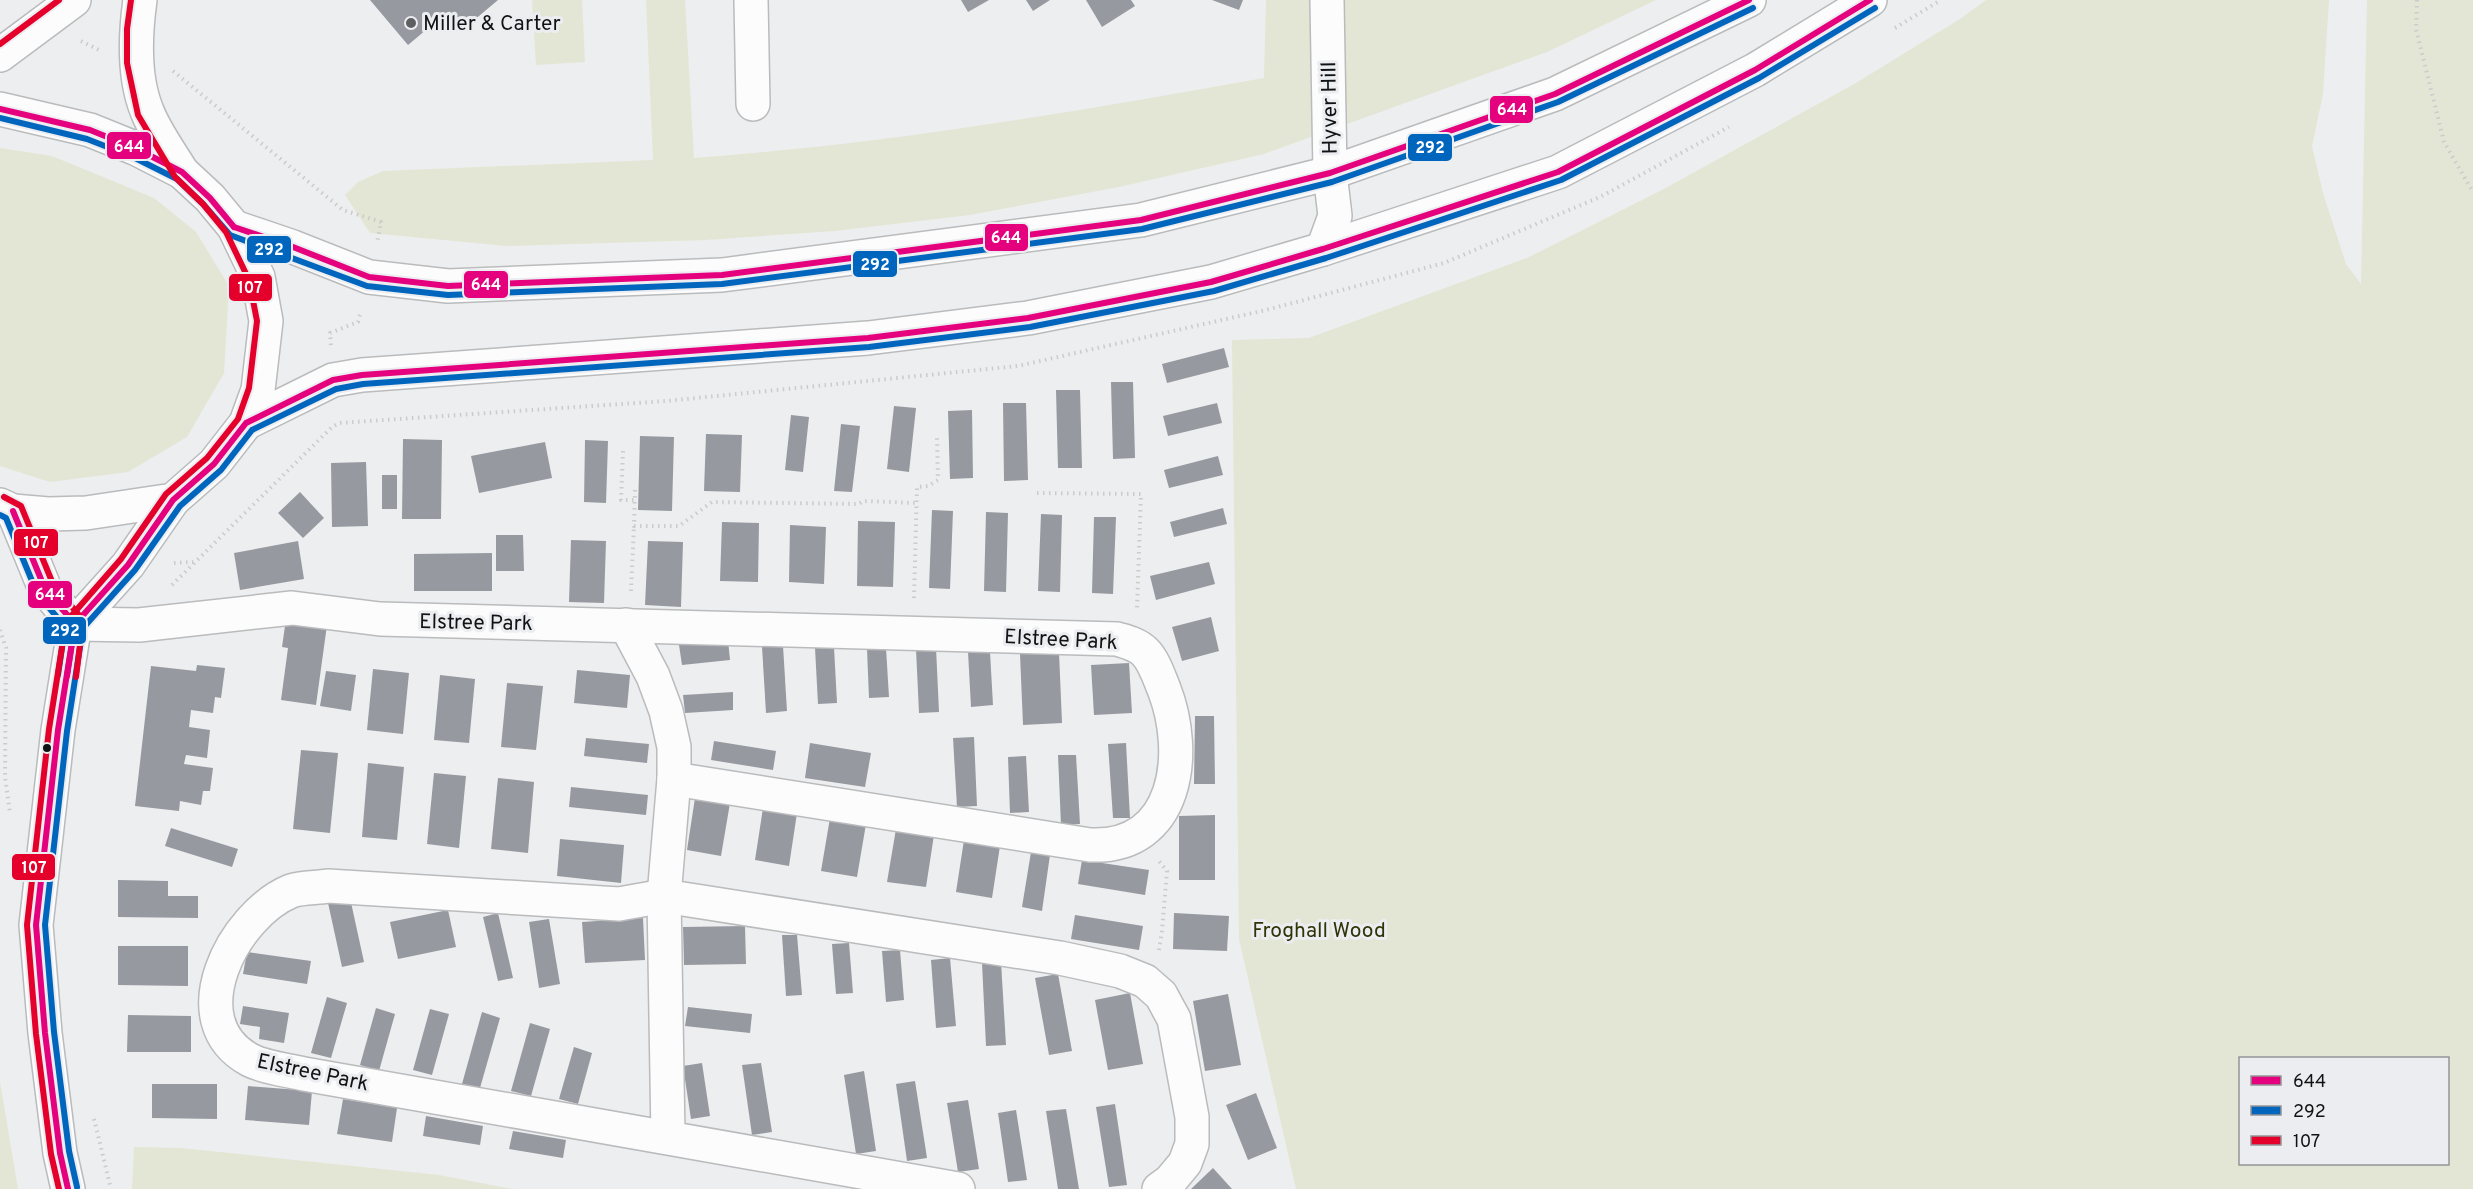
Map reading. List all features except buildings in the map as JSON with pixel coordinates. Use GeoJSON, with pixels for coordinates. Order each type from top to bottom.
{"type":"FeatureCollection","features":[{"type":"Feature","properties":{"kind":"main road"},"geometry":{"type":"LineString","coordinates":[[0,56],[74,0]]}},
{"type":"Feature","properties":{"kind":"main road"},"geometry":{"type":"LineString","coordinates":[[140,0],[136,29],[136,62],[146,111],[182,172]]}},
{"type":"Feature","properties":{"kind":"main road"},"geometry":{"type":"LineString","coordinates":[[751,0],[753,104]]}},
{"type":"Feature","properties":{"kind":"main road","name":"Hyver Hill"},"geometry":{"type":"LineString","coordinates":[[1323,249],[1335,216],[1330,173],[1327,0]]}},
{"type":"Feature","properties":{"kind":"main road"},"geometry":{"type":"LineString","coordinates":[[234,227],[369,277],[448,286],[711,275],[1141,220],[1330,173],[1555,94],[1749,0]]}},
{"type":"Feature","properties":{"kind":"main road"},"geometry":{"type":"LineString","coordinates":[[246,423],[333,380],[362,375],[868,338],[1028,318],[1211,282],[1323,249],[1558,172],[1755,70],[1870,0]]}},
{"type":"Feature","properties":{"kind":"main road"},"geometry":{"type":"LineString","coordinates":[[0,109],[90,130],[137,149],[182,172],[210,198],[234,227],[258,277],[266,321],[258,390],[246,423],[214,464],[173,500],[128,565],[75,624],[58,730],[36,925],[45,1033],[60,1153],[68,1189]]}},
{"type":"Feature","properties":{"kind":"main road"},"geometry":{"type":"LineString","coordinates":[[7,508],[48,514],[86,513],[173,500]]}},
{"type":"Feature","properties":{"kind":"main road"},"geometry":{"type":"LineString","coordinates":[[7,508],[45,590],[75,624]]}},
{"type":"Feature","properties":{"kind":"main road","name":"Elstree Park"},"geometry":{"type":"LineString","coordinates":[[75,624],[139,625],[292,608],[380,620],[1117,639],[1131,643],[1146,653],[1157,673],[1173,718],[1177,750],[1172,781],[1161,812],[1148,829],[1128,841],[1109,846],[1090,845],[674,779]]}},
{"type":"Feature","properties":{"kind":"main road"},"geometry":{"type":"LineString","coordinates":[[628,625],[646,660],[666,711],[674,747],[674,779],[664,896],[668,1137]]}},
{"type":"Feature","properties":{"kind":"main road","name":"Elstree Park"},"geometry":{"type":"LineString","coordinates":[[958,1189],[304,1074],[252,1061],[233,1047],[220,1029],[216,987],[227,957],[239,935],[257,914],[293,891],[328,886],[619,904],[664,896],[1060,958],[1120,971],[1145,981],[1161,994],[1174,1019],[1192,1117],[1192,1144],[1185,1163],[1170,1181],[1159,1189]]}},
{"type":"Feature","properties":{"kind":"path"},"geometry":{"type":"LineString","coordinates":[[2417,0],[2416,29],[2444,142],[2473,192]]}},
{"type":"Feature","properties":{"kind":"path"},"geometry":{"type":"LineString","coordinates":[[72,36],[106,53]]}},
{"type":"Feature","properties":{"kind":"path"},"geometry":{"type":"LineString","coordinates":[[169,68],[343,210],[381,222],[375,249]]}},
{"type":"Feature","properties":{"kind":"path"},"geometry":{"type":"LineString","coordinates":[[331,352],[330,333],[358,322],[363,303]]}},
{"type":"Feature","properties":{"kind":"path"},"geometry":{"type":"LineString","coordinates":[[167,591],[339,423]]}},
{"type":"Feature","properties":{"kind":"path"},"geometry":{"type":"LineString","coordinates":[[912,633],[917,487],[928,486],[938,480],[937,438]]}},
{"type":"Feature","properties":{"kind":"path"},"geometry":{"type":"LineString","coordinates":[[623,451],[621,500],[635,500]]}},
{"type":"Feature","properties":{"kind":"path"},"geometry":{"type":"LineString","coordinates":[[628,625],[635,490]]}},
{"type":"Feature","properties":{"kind":"path"},"geometry":{"type":"LineString","coordinates":[[1037,493],[1141,494],[1137,606],[1131,643]]}},
{"type":"Feature","properties":{"kind":"path"},"geometry":{"type":"LineString","coordinates":[[634,526],[679,526],[712,502],[916,503]]}},
{"type":"Feature","properties":{"kind":"path"},"geometry":{"type":"LineString","coordinates":[[1138,835],[1167,871],[1162,931],[1151,987]]}},
{"type":"Feature","properties":{"kind":"green space"},"geometry":{"type":"Polygon","coordinates":[[[532,0],[582,0],[585,62],[536,65],[532,0]]]}},
{"type":"Feature","properties":{"kind":"green space"},"geometry":{"type":"Polygon","coordinates":[[[646,0],[685,0],[694,158],[909,136],[1051,115],[1264,78],[1266,0],[1656,0],[1547,52],[1264,154],[1119,187],[970,215],[834,231],[706,240],[507,246],[370,233],[345,195],[358,182],[383,171],[653,160],[646,0]]]}},
{"type":"Feature","properties":{"kind":"green space","name":"Froghall Wood"},"geometry":{"type":"Polygon","coordinates":[[[1986,0],[2329,0],[2323,94],[2312,146],[2323,193],[2346,264],[2361,284],[2367,0],[2473,0],[2473,1189],[1296,1189],[1239,939],[1232,340],[1309,338],[1527,258],[1662,190],[1856,83],[1960,19],[1986,0]]]}},
{"type":"Feature","properties":{"kind":"green space"},"geometry":{"type":"Polygon","coordinates":[[[0,148],[52,156],[154,198],[196,232],[229,286],[224,373],[187,437],[128,472],[50,482],[0,466],[0,148]]]}},
{"type":"Feature","properties":{"kind":"green space"},"geometry":{"type":"Polygon","coordinates":[[[0,1082],[18,1189],[0,1189],[0,1082]]]}},
{"type":"Feature","properties":{"kind":"green space"},"geometry":{"type":"Polygon","coordinates":[[[134,1147],[181,1148],[439,1175],[513,1189],[132,1189],[134,1147]]]}},
{"type":"Feature","properties":{"kind":"transit line","name":"107"},"geometry":{"type":"LineString","coordinates":[[0,44],[59,0]]}},
{"type":"Feature","properties":{"kind":"transit line","name":"107"},"geometry":{"type":"LineString","coordinates":[[59,1189],[51,1154],[36,1034],[27,925],[49,729],[66,622],[121,559],[166,494],[207,458],[238,419],[249,388],[257,321],[249,280],[226,232],[203,204],[175,177],[138,115],[127,63],[127,29],[131,0]]}},
{"type":"Feature","properties":{"kind":"transit line","name":"644"},"geometry":{"type":"LineString","coordinates":[[234,227],[369,277],[448,286],[722,275],[1141,220],[1330,173],[1555,94],[1749,0]]}},
{"type":"Feature","properties":{"kind":"transit line","name":"644"},"geometry":{"type":"LineString","coordinates":[[68,1189],[60,1153],[45,1033],[36,925],[58,730],[75,624],[128,565],[173,500],[214,464],[246,423],[333,380],[362,375],[868,338],[1028,318],[1211,282],[1323,249],[1558,172],[1755,70],[1870,0]]}},
{"type":"Feature","properties":{"kind":"transit line","name":"292"},"geometry":{"type":"LineString","coordinates":[[0,118],[87,139],[133,157],[177,179],[230,235],[367,286],[448,295],[722,284],[1142,229],[1332,182],[1558,102],[1753,8]]}},
{"type":"Feature","properties":{"kind":"transit line","name":"292"},"geometry":{"type":"LineString","coordinates":[[77,1187],[69,1151],[54,1032],[45,925],[67,731],[83,628],[135,570],[180,506],[221,470],[252,430],[336,389],[363,384],[869,347],[1030,327],[1214,291],[1326,258],[1561,180],[1759,78],[1875,8]]}},
{"type":"Feature","properties":{"kind":"transit line","name":"644"},"geometry":{"type":"LineString","coordinates":[[0,109],[90,130],[137,149],[182,172],[210,198],[234,227]]}},
{"type":"Feature","properties":{"kind":"transit line","name":"107"},"geometry":{"type":"LineString","coordinates":[[4,497],[21,506],[53,584],[83,620],[76,677]]}},
{"type":"Feature","properties":{"kind":"transit line","name":"644"},"geometry":{"type":"LineString","coordinates":[[13,511],[45,589],[75,624],[67,676]]}},
{"type":"Feature","properties":{"kind":"transit line","name":"292"},"geometry":{"type":"LineString","coordinates":[[0,515],[6,518],[37,593],[65,627],[58,675]]}},
{"type":"Feature","properties":{"kind":"place","name":"Miller & Carter"},"geometry":{"type":"Point","coordinates":[411,23]}}]}
